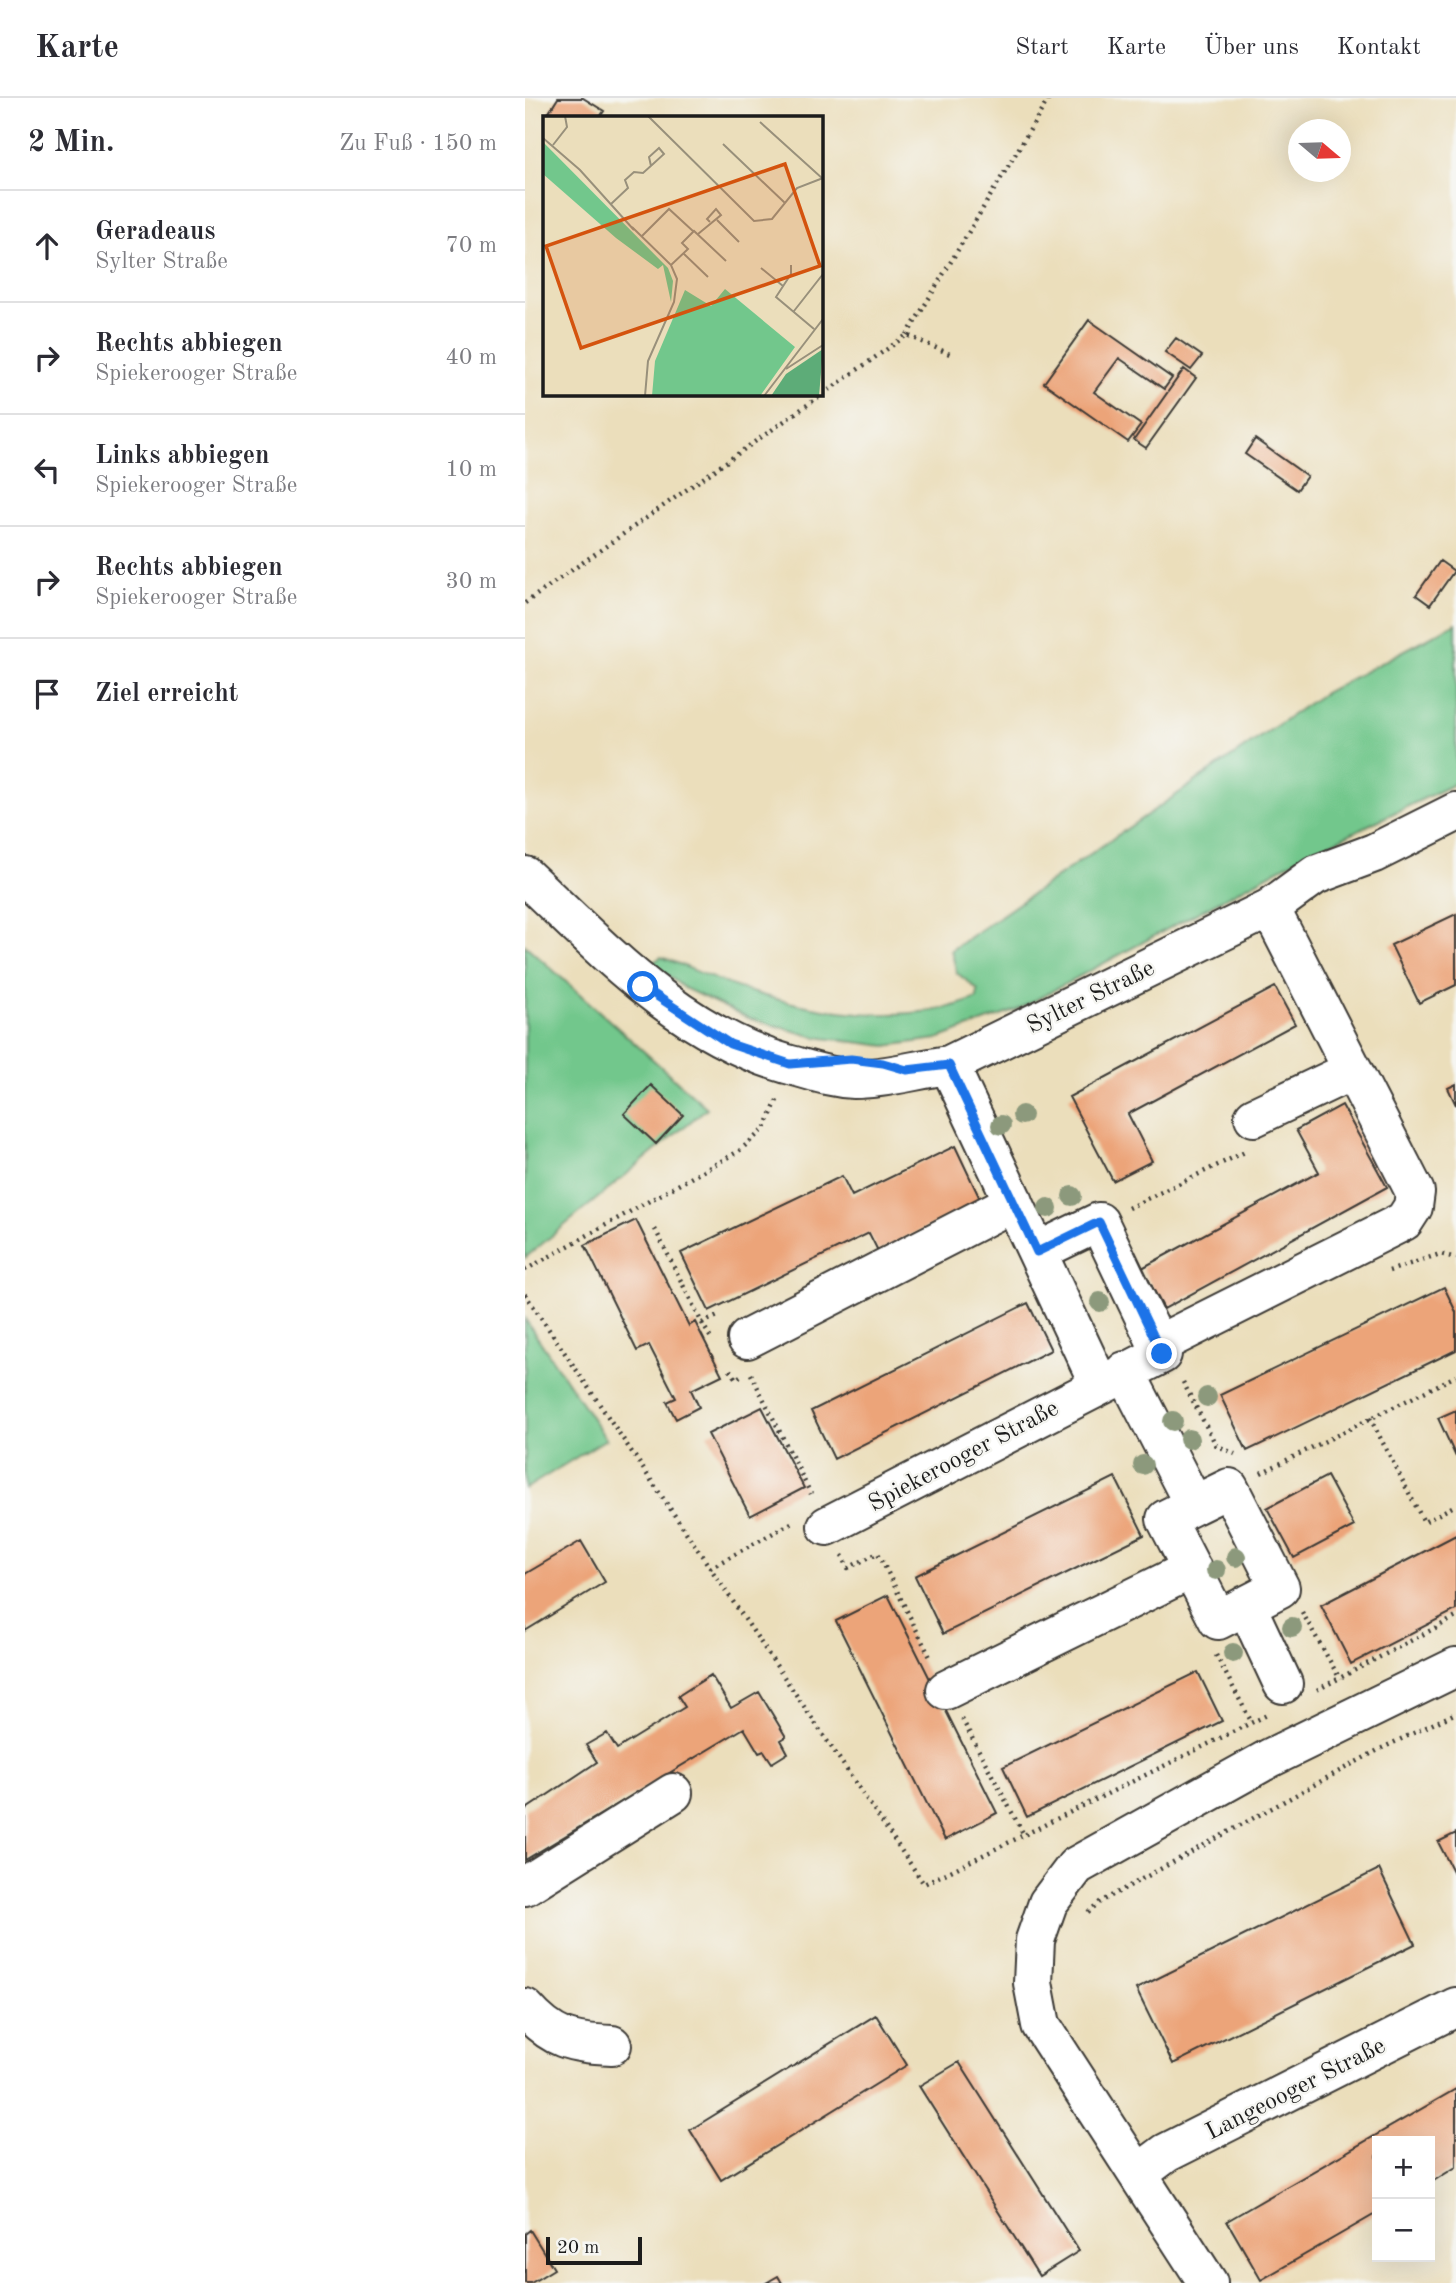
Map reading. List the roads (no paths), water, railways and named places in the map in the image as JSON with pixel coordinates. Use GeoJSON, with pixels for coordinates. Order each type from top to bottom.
{"type":"FeatureCollection","features":[{"type":"Feature","properties":{"kind":"street","name":"Sylter Straße"},"geometry":{"type":"LineString","coordinates":[[525,876],[643,987],[730,1044],[790,1064],[851,1059],[883,1063],[907,1070],[949,1065],[1270,908],[1315,875],[1374,853],[1456,813]]}},
{"type":"Feature","properties":{"kind":"street"},"geometry":{"type":"LineString","coordinates":[[1037,1252],[1099,1222],[1168,1360],[1404,1222],[1413,1207],[1415,1192],[1270,908]]}},
{"type":"Feature","properties":{"kind":"street"},"geometry":{"type":"LineString","coordinates":[[949,1065],[1037,1252],[1112,1378],[1194,1505]]}},
{"type":"Feature","properties":{"kind":"street"},"geometry":{"type":"LineString","coordinates":[[1254,1117],[1353,1070]]}},
{"type":"Feature","properties":{"kind":"street"},"geometry":{"type":"LineString","coordinates":[[747,1339],[1014,1202]]}},
{"type":"Feature","properties":{"kind":"street","name":"Spiekerooger Straße"},"geometry":{"type":"LineString","coordinates":[[822,1517],[1162,1354],[1168,1360]]}},
{"type":"Feature","properties":{"kind":"street"},"geometry":{"type":"LineString","coordinates":[[1232,1612],[1280,1588],[1238,1483],[1166,1519],[1192,1569],[1232,1612],[1292,1695]]}},
{"type":"Feature","properties":{"kind":"street"},"geometry":{"type":"LineString","coordinates":[[946,1690],[1192,1569]]}},
{"type":"Feature","properties":{"kind":"street"},"geometry":{"type":"LineString","coordinates":[[1208,2283],[1041,2025],[1033,1983],[1035,1940],[1048,1903],[1076,1866],[1270,1758],[1456,1667]]}},
{"type":"Feature","properties":{"kind":"street"},"geometry":{"type":"LineString","coordinates":[[525,1886],[673,1793]]}},
{"type":"Feature","properties":{"kind":"street","name":"Langeooger Straße"},"geometry":{"type":"LineString","coordinates":[[1138,2174],[1166,2152],[1456,2007]]}},
{"type":"Feature","properties":{"kind":"street"},"geometry":{"type":"LineString","coordinates":[[525,2008],[542,2027],[558,2037],[580,2044],[613,2045]]}}]}
